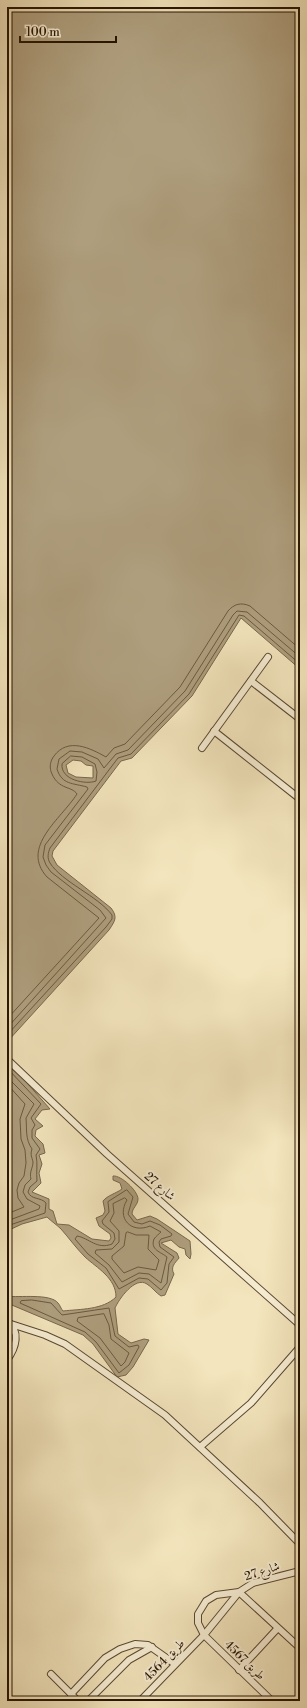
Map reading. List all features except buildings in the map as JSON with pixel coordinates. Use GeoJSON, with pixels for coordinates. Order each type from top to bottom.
{"type":"FeatureCollection","features":[{"type":"Feature","properties":{"kind":"street"},"geometry":{"type":"LineString","coordinates":[[202,748],[268,657]]}},
{"type":"Feature","properties":{"kind":"street"},"geometry":{"type":"LineString","coordinates":[[251,681],[300,719]]}},
{"type":"Feature","properties":{"kind":"street"},"geometry":{"type":"LineString","coordinates":[[214,732],[300,799]]}},
{"type":"Feature","properties":{"kind":"street","name":"شارع 27"},"geometry":{"type":"LineString","coordinates":[[9,1061],[107,1154],[300,1325]]}},
{"type":"Feature","properties":{"kind":"street"},"geometry":{"type":"LineString","coordinates":[[7,1360],[15,1346],[16,1334],[9,1322]]}},
{"type":"Feature","properties":{"kind":"street"},"geometry":{"type":"LineString","coordinates":[[9,1322],[65,1344],[165,1415],[260,1503],[300,1544]]}},
{"type":"Feature","properties":{"kind":"street"},"geometry":{"type":"LineString","coordinates":[[200,1447],[251,1403],[300,1347]]}},
{"type":"Feature","properties":{"kind":"street","name":"شارع 27"},"geometry":{"type":"LineString","coordinates":[[204,1635],[239,1592],[253,1583],[300,1571]]}},
{"type":"Feature","properties":{"kind":"street"},"geometry":{"type":"LineString","coordinates":[[204,1635],[198,1618],[202,1606],[216,1595],[239,1592],[277,1629],[300,1647]]}},
{"type":"Feature","properties":{"kind":"street"},"geometry":{"type":"LineString","coordinates":[[239,1670],[277,1629]]}},
{"type":"Feature","properties":{"kind":"street","name":"طريق 4564"},"geometry":{"type":"LineString","coordinates":[[140,1701],[204,1635]]}},
{"type":"Feature","properties":{"kind":"street","name":"طريق 4567"},"geometry":{"type":"LineString","coordinates":[[204,1635],[272,1701]]}},
{"type":"Feature","properties":{"kind":"street"},"geometry":{"type":"LineString","coordinates":[[71,1694],[99,1663],[112,1653],[139,1643],[152,1647],[175,1664]]}},
{"type":"Feature","properties":{"kind":"street"},"geometry":{"type":"LineString","coordinates":[[88,1701],[129,1660],[152,1647]]}},
{"type":"Feature","properties":{"kind":"street"},"geometry":{"type":"LineString","coordinates":[[51,1674],[78,1701]]}},
{"type":"Feature","properties":{"kind":"water"},"geometry":{"type":"Polygon","coordinates":[[[7,7],[300,7],[300,669],[241,618],[192,696],[132,758],[121,761],[53,851],[52,856],[57,865],[111,908],[115,917],[114,921],[109,930],[7,1042],[7,7]],[[73,760],[66,765],[68,773],[76,777],[93,778],[93,766],[86,765],[81,761],[73,760]]]}},
{"type":"Feature","properties":{"kind":"water"},"geometry":{"type":"Polygon","coordinates":[[[7,1061],[12,1069],[20,1075],[50,1109],[42,1110],[35,1119],[43,1126],[36,1130],[35,1136],[43,1144],[45,1153],[39,1155],[42,1164],[39,1173],[41,1183],[32,1192],[49,1199],[49,1209],[53,1211],[57,1224],[69,1225],[92,1239],[109,1241],[111,1238],[110,1234],[99,1226],[96,1218],[103,1215],[105,1211],[103,1201],[107,1197],[122,1189],[120,1183],[113,1180],[113,1176],[116,1176],[128,1184],[137,1196],[138,1201],[132,1214],[137,1220],[150,1216],[190,1241],[190,1259],[186,1255],[185,1249],[179,1247],[171,1240],[161,1243],[177,1253],[179,1258],[173,1267],[174,1274],[165,1295],[161,1296],[147,1284],[142,1282],[138,1283],[124,1294],[115,1308],[118,1334],[131,1343],[144,1339],[149,1340],[133,1367],[126,1375],[117,1377],[93,1344],[83,1335],[7,1303],[7,1296],[42,1297],[54,1300],[59,1304],[63,1311],[98,1307],[116,1297],[113,1284],[105,1274],[85,1257],[61,1229],[47,1217],[22,1224],[7,1231],[7,1061]]]}}]}
